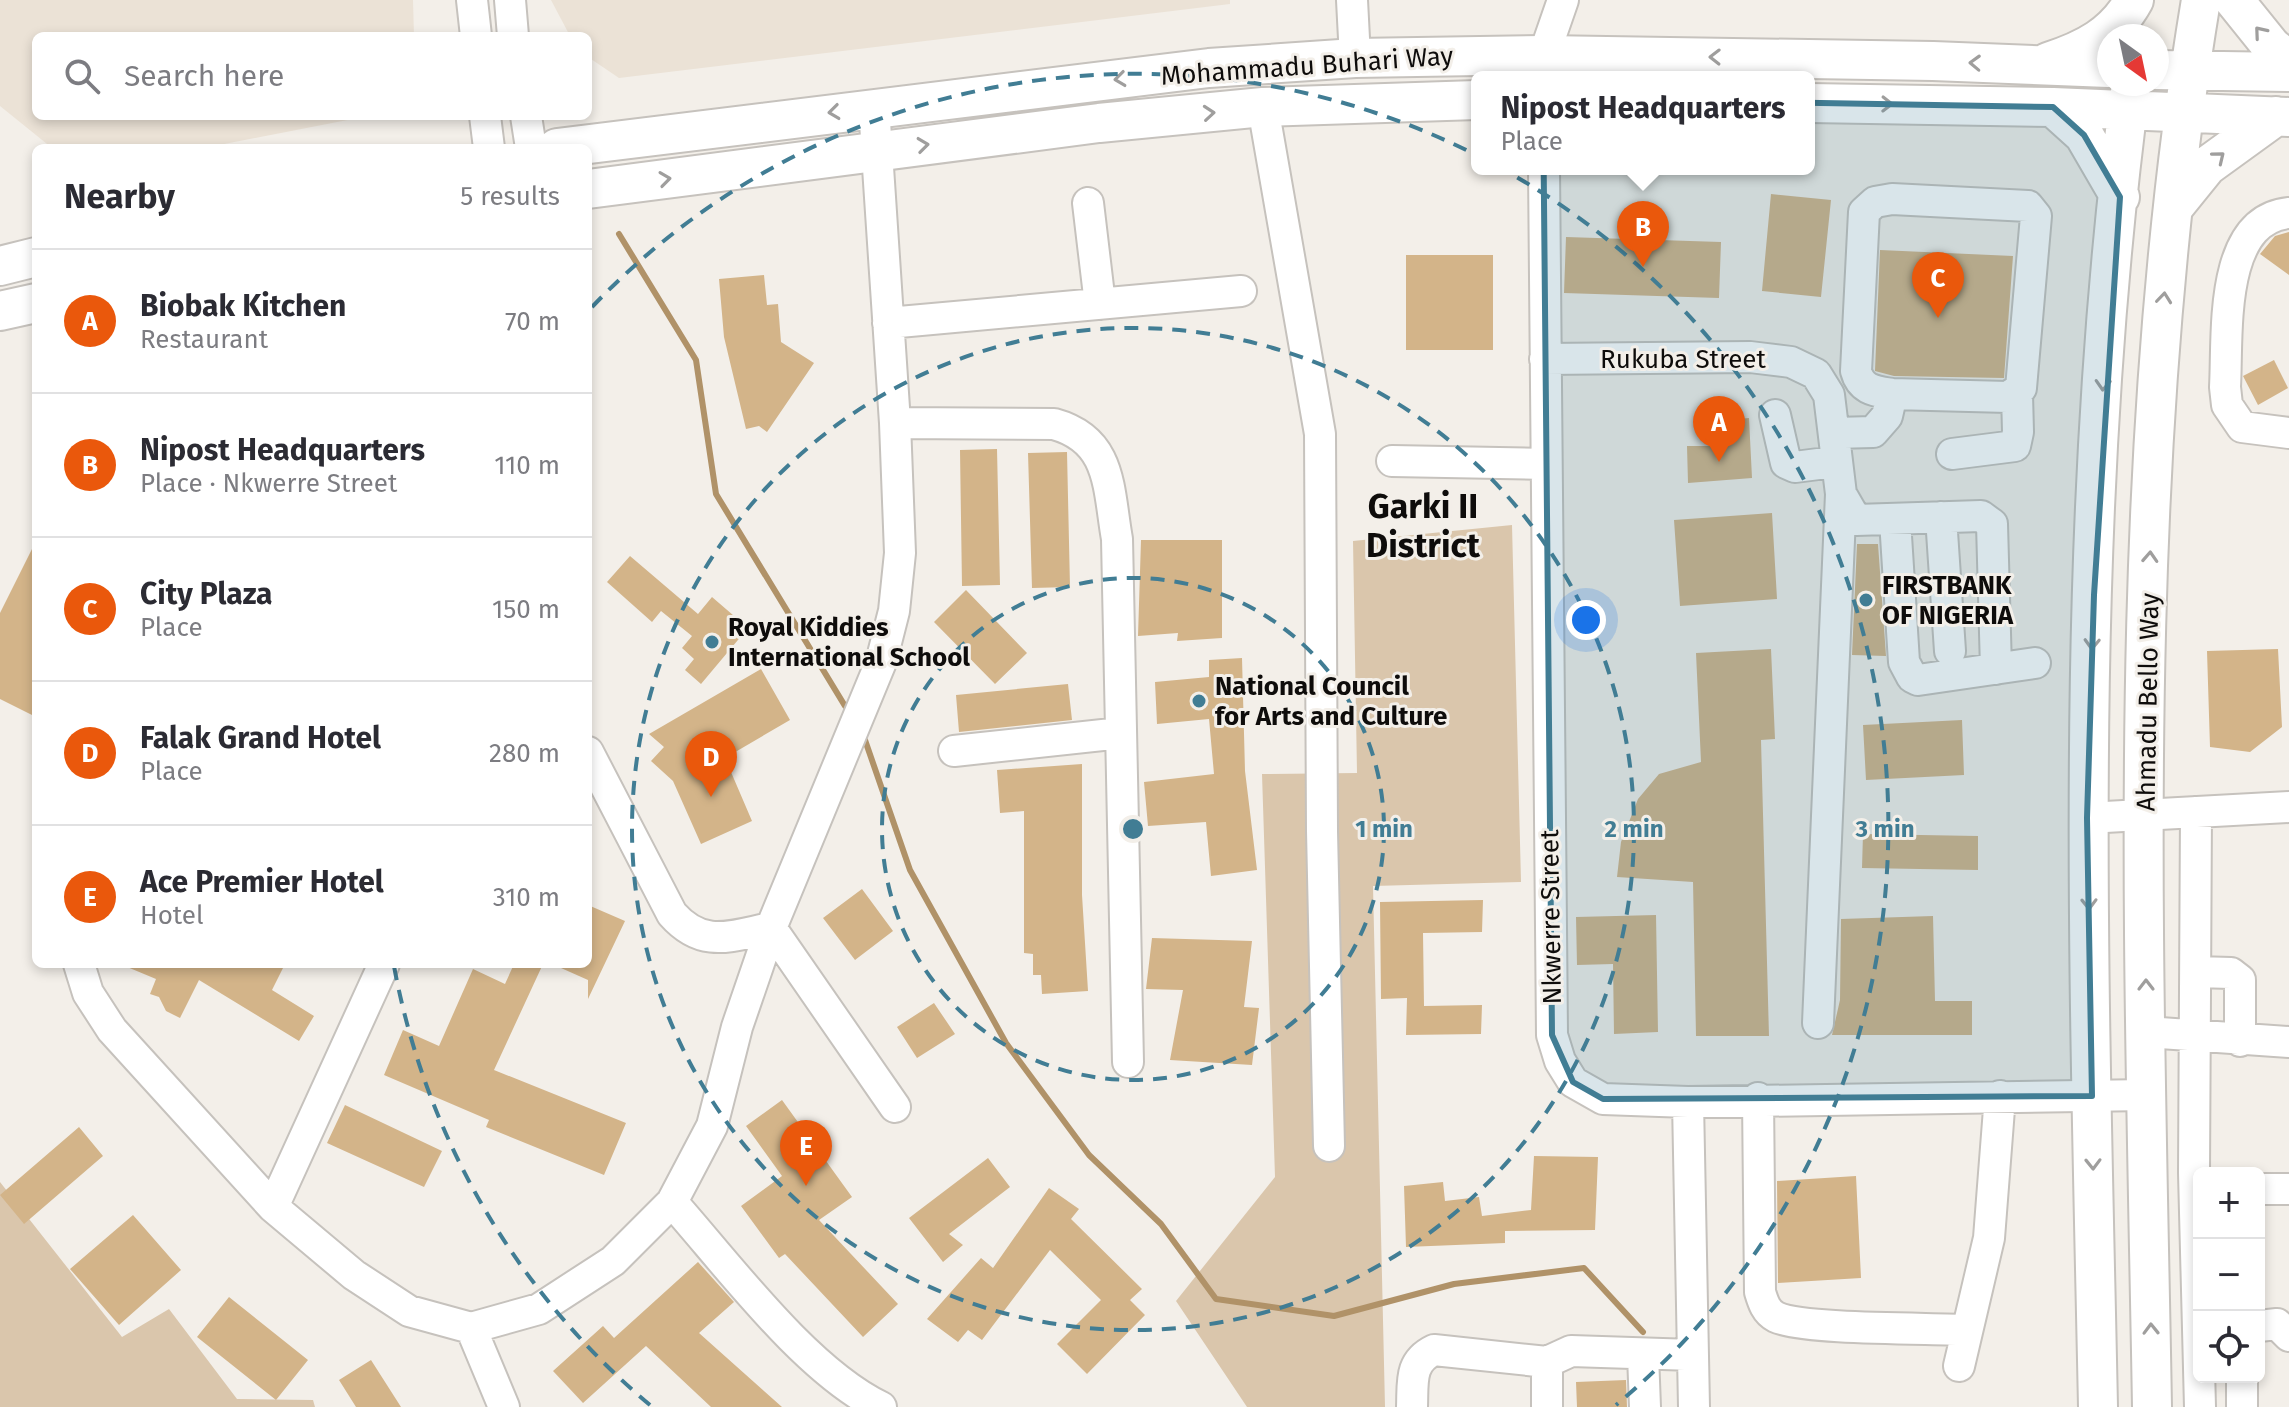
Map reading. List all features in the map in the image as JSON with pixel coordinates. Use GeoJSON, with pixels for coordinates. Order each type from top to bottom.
{"type":"FeatureCollection","features":[{"type":"Feature","properties":{"kind":"main road"},"geometry":{"type":"LineString","coordinates":[[2037,65],[2075,53],[2107,35],[2134,0]]}},
{"type":"Feature","properties":{"kind":"main road"},"geometry":{"type":"LineString","coordinates":[[2141,24],[2146,0]]}},
{"type":"Feature","properties":{"kind":"main road","name":"Ahmadu Bello Way"},"geometry":{"type":"LineString","coordinates":[[2152,1407],[2146,1032],[2148,597],[2159,348],[2183,115],[2173,70],[2201,0]]}},
{"type":"Feature","properties":{"kind":"main road"},"geometry":{"type":"LineString","coordinates":[[2234,0],[2271,46],[2289,61]]}},
{"type":"Feature","properties":{"kind":"main road","name":"Mohammadu Buhari Way"},"geometry":{"type":"LineString","coordinates":[[588,144],[1209,68],[1355,58],[1544,66],[2097,68]]}},
{"type":"Feature","properties":{"kind":"main road"},"geometry":{"type":"LineString","coordinates":[[2173,70],[2289,72]]}},
{"type":"Feature","properties":{"kind":"main road"},"geometry":{"type":"LineString","coordinates":[[2098,1407],[2087,818],[2104,366],[2130,98]]}},
{"type":"Feature","properties":{"kind":"main road"},"geometry":{"type":"LineString","coordinates":[[1815,103],[2053,107],[2130,98],[2183,115],[2282,116]]}},
{"type":"Feature","properties":{"kind":"main road","name":"Mohammadu Buhari Way"},"geometry":{"type":"LineString","coordinates":[[592,188],[877,151],[1263,107],[1471,100]]}},
{"type":"Feature","properties":{"kind":"main road"},"geometry":{"type":"LineString","coordinates":[[2053,107],[2084,135],[2120,197]]}},
{"type":"Feature","properties":{"kind":"main road"},"geometry":{"type":"LineString","coordinates":[[2173,208],[2207,166],[2282,116]]}},
{"type":"Feature","properties":{"kind":"main road"},"geometry":{"type":"LineString","coordinates":[[0,266],[32,258]]}},
{"type":"Feature","properties":{"kind":"main road"},"geometry":{"type":"LineString","coordinates":[[0,311],[32,304]]}},
{"type":"Feature","properties":{"kind":"street"},"geometry":{"type":"LineString","coordinates":[[472,0],[476,32]]}},
{"type":"Feature","properties":{"kind":"street"},"geometry":{"type":"LineString","coordinates":[[510,0],[513,32]]}},
{"type":"Feature","properties":{"kind":"street"},"geometry":{"type":"LineString","coordinates":[[1352,0],[1355,58]]}},
{"type":"Feature","properties":{"kind":"street"},"geometry":{"type":"LineString","coordinates":[[1544,66],[1563,0]]}},
{"type":"Feature","properties":{"kind":"street"},"geometry":{"type":"LineString","coordinates":[[80,968],[88,993],[112,1030],[273,1207],[354,1275],[409,1311],[471,1328],[539,1309],[613,1261],[672,1202],[712,1126],[737,1027],[771,928],[881,662],[894,611],[900,553],[895,423],[874,107]]}},
{"type":"Feature","properties":{"kind":"street"},"geometry":{"type":"LineString","coordinates":[[1263,107],[1320,434],[1322,831],[1329,1146]]}},
{"type":"Feature","properties":{"kind":"street"},"geometry":{"type":"LineString","coordinates":[[486,120],[488,144]]}},
{"type":"Feature","properties":{"kind":"street"},"geometry":{"type":"LineString","coordinates":[[527,120],[530,144]]}},
{"type":"Feature","properties":{"kind":"street","name":"Nkwerre Street"},"geometry":{"type":"LineString","coordinates":[[1544,175],[1552,1035],[1560,1061],[1573,1082],[1603,1099],[1688,1102],[1758,1098],[2147,1095]]}},
{"type":"Feature","properties":{"kind":"street"},"geometry":{"type":"LineString","coordinates":[[1952,454],[2015,446],[2018,432],[2017,394],[2021,388],[2036,216],[2028,206],[1892,199],[1875,202],[1864,212],[1858,382],[1869,390],[1892,394],[2008,397],[2017,394]]}},
{"type":"Feature","properties":{"kind":"street"},"geometry":{"type":"LineString","coordinates":[[1088,203],[1100,304]]}},
{"type":"Feature","properties":{"kind":"street"},"geometry":{"type":"LineString","coordinates":[[2289,213],[2277,214],[2261,223],[2234,263],[2225,387],[2227,405],[2242,427],[2289,433]]}},
{"type":"Feature","properties":{"kind":"street"},"geometry":{"type":"LineString","coordinates":[[888,323],[1241,291]]}},
{"type":"Feature","properties":{"kind":"street","name":"Rukuba Street"},"geometry":{"type":"LineString","coordinates":[[1545,359],[1750,357],[1791,362],[1816,374],[1829,395],[1834,448],[1845,503],[1818,1023]]}},
{"type":"Feature","properties":{"kind":"street"},"geometry":{"type":"LineString","coordinates":[[1775,415],[1786,463],[1795,467],[1873,432],[1887,416],[1892,394]]}},
{"type":"Feature","properties":{"kind":"street"},"geometry":{"type":"LineString","coordinates":[[895,423],[1054,424],[1076,430],[1104,463],[1117,539],[1128,1062]]}},
{"type":"Feature","properties":{"kind":"street"},"geometry":{"type":"LineString","coordinates":[[1392,461],[1546,464]]}},
{"type":"Feature","properties":{"kind":"street"},"geometry":{"type":"LineString","coordinates":[[1845,503],[1856,520],[1867,522],[1981,516],[1992,524],[1996,669]]}},
{"type":"Feature","properties":{"kind":"street"},"geometry":{"type":"LineString","coordinates":[[1941,517],[1950,651]]}},
{"type":"Feature","properties":{"kind":"street"},"geometry":{"type":"LineString","coordinates":[[1895,520],[1906,671],[1918,680],[2035,663]]}},
{"type":"Feature","properties":{"kind":"street"},"geometry":{"type":"LineString","coordinates":[[954,751],[1121,733]]}},
{"type":"Feature","properties":{"kind":"street"},"geometry":{"type":"LineString","coordinates":[[592,760],[672,914],[688,932],[715,939],[771,928]]}},
{"type":"Feature","properties":{"kind":"street"},"geometry":{"type":"LineString","coordinates":[[2087,818],[2289,807]]}},
{"type":"Feature","properties":{"kind":"street"},"geometry":{"type":"LineString","coordinates":[[2196,812],[2193,865],[2198,1036],[2194,1173],[2200,1407]]}},
{"type":"Feature","properties":{"kind":"street"},"geometry":{"type":"LineString","coordinates":[[771,928],[895,1107]]}},
{"type":"Feature","properties":{"kind":"street"},"geometry":{"type":"LineString","coordinates":[[273,1207],[382,968]]}},
{"type":"Feature","properties":{"kind":"street"},"geometry":{"type":"LineString","coordinates":[[2196,972],[2231,973],[2240,980],[2240,1041]]}},
{"type":"Feature","properties":{"kind":"street"},"geometry":{"type":"LineString","coordinates":[[2146,1032],[2240,1041],[2289,1042]]}},
{"type":"Feature","properties":{"kind":"street"},"geometry":{"type":"LineString","coordinates":[[1959,1366],[1989,1238],[2000,1096]]}},
{"type":"Feature","properties":{"kind":"street"},"geometry":{"type":"LineString","coordinates":[[1758,1098],[1760,1292],[1764,1305],[1773,1316],[1802,1322],[1967,1330]]}},
{"type":"Feature","properties":{"kind":"street"},"geometry":{"type":"LineString","coordinates":[[1688,1102],[1694,1407]]}},
{"type":"Feature","properties":{"kind":"street"},"geometry":{"type":"LineString","coordinates":[[2265,1189],[2289,1189]]}},
{"type":"Feature","properties":{"kind":"street"},"geometry":{"type":"LineString","coordinates":[[672,1202],[823,1366],[862,1398],[881,1407]]}},
{"type":"Feature","properties":{"kind":"street"},"geometry":{"type":"LineString","coordinates":[[2265,1325],[2277,1324],[2289,1336]]}},
{"type":"Feature","properties":{"kind":"street"},"geometry":{"type":"LineString","coordinates":[[471,1328],[504,1407]]}},
{"type":"Feature","properties":{"kind":"street"},"geometry":{"type":"LineString","coordinates":[[1412,1407],[1414,1367],[1419,1357],[1434,1350],[1547,1362],[1571,1351],[1693,1355]]}},
{"type":"Feature","properties":{"kind":"street"},"geometry":{"type":"LineString","coordinates":[[1643,1355],[1645,1407]]}},
{"type":"Feature","properties":{"kind":"street"},"geometry":{"type":"LineString","coordinates":[[1547,1362],[1547,1407]]}},
{"type":"Feature","properties":{"kind":"street"},"geometry":{"type":"LineString","coordinates":[[2242,1383],[2242,1407]]}},
{"type":"Feature","properties":{"kind":"highlighted area"},"geometry":{"type":"Polygon","coordinates":[[[1543,98],[2053,107],[2084,135],[2120,197],[2094,595],[2087,818],[2092,1096],[1603,1099],[1573,1082],[1552,1035],[1543,98]]]}},
{"type":"Feature","properties":{"kind":"shaded area"},"geometry":{"type":"Polygon","coordinates":[[[0,0],[413,0],[414,32],[32,32],[32,120],[348,120],[224,144],[47,144],[0,106],[0,0]]]}},
{"type":"Feature","properties":{"kind":"shaded area"},"geometry":{"type":"Polygon","coordinates":[[[551,0],[1230,0],[1230,4],[619,78],[592,60],[592,32],[568,32],[551,0]]]}},
{"type":"Feature","properties":{"kind":"shaded area"},"geometry":{"type":"Polygon","coordinates":[[[1512,525],[1521,882],[1373,886],[1385,1407],[1247,1407],[1176,1301],[1275,1177],[1262,774],[1357,773],[1353,541],[1512,525]]]}},
{"type":"Feature","properties":{"kind":"shaded area"},"geometry":{"type":"Polygon","coordinates":[[[0,1182],[122,1337],[169,1309],[237,1399],[313,1400],[315,1407],[0,1407],[0,1182]]]}},
{"type":"Feature","properties":{"kind":"building"},"geometry":{"type":"Polygon","coordinates":[[[1771,194],[1831,200],[1821,297],[1762,291],[1771,194]]]}},
{"type":"Feature","properties":{"kind":"building"},"geometry":{"type":"Polygon","coordinates":[[[2289,232],[2289,275],[2260,254],[2275,236],[2289,232]]]}},
{"type":"Feature","properties":{"kind":"building"},"geometry":{"type":"Polygon","coordinates":[[[1566,237],[1721,242],[1719,298],[1564,293],[1566,237]]]}},
{"type":"Feature","properties":{"kind":"building"},"geometry":{"type":"Polygon","coordinates":[[[1880,250],[2013,256],[2004,378],[1894,376],[1875,371],[1880,250]]]}},
{"type":"Feature","properties":{"kind":"building"},"geometry":{"type":"Polygon","coordinates":[[[1406,255],[1493,255],[1493,350],[1406,350],[1406,255]]]}},
{"type":"Feature","properties":{"kind":"building"},"geometry":{"type":"Polygon","coordinates":[[[764,275],[767,305],[778,304],[781,342],[814,363],[767,432],[759,426],[746,429],[724,337],[719,279],[764,275]]]}},
{"type":"Feature","properties":{"kind":"building"},"geometry":{"type":"Polygon","coordinates":[[[2274,360],[2288,388],[2258,405],[2243,376],[2274,360]]]}},
{"type":"Feature","properties":{"kind":"building"},"geometry":{"type":"Polygon","coordinates":[[[1749,418],[1752,478],[1688,483],[1687,446],[1717,446],[1715,421],[1749,418]]]}},
{"type":"Feature","properties":{"kind":"building"},"geometry":{"type":"Polygon","coordinates":[[[997,449],[1000,585],[962,586],[960,450],[997,449]]]}},
{"type":"Feature","properties":{"kind":"building"},"geometry":{"type":"Polygon","coordinates":[[[1067,452],[1070,587],[1032,588],[1028,453],[1067,452]]]}},
{"type":"Feature","properties":{"kind":"building"},"geometry":{"type":"Polygon","coordinates":[[[1772,513],[1777,599],[1680,606],[1674,520],[1772,513]]]}},
{"type":"Feature","properties":{"kind":"building"},"geometry":{"type":"Polygon","coordinates":[[[1141,540],[1222,540],[1222,638],[1177,641],[1178,633],[1138,636],[1141,540]]]}},
{"type":"Feature","properties":{"kind":"building","name":"FIRSTBANK OF NIGERIA"},"geometry":{"type":"Polygon","coordinates":[[[1857,544],[1878,544],[1886,656],[1852,655],[1857,544]]]}},
{"type":"Feature","properties":{"kind":"building"},"geometry":{"type":"Polygon","coordinates":[[[32,549],[32,715],[0,699],[0,613],[32,549]]]}},
{"type":"Feature","properties":{"kind":"building"},"geometry":{"type":"Polygon","coordinates":[[[630,556],[698,614],[712,597],[748,628],[701,684],[685,670],[694,659],[682,648],[692,636],[661,611],[652,622],[607,582],[630,556]]]}},
{"type":"Feature","properties":{"kind":"building"},"geometry":{"type":"Polygon","coordinates":[[[966,590],[1027,653],[995,684],[934,622],[966,590]]]}},
{"type":"Feature","properties":{"kind":"building"},"geometry":{"type":"Polygon","coordinates":[[[1771,649],[1775,739],[1761,740],[1769,1036],[1696,1036],[1693,882],[1617,877],[1621,842],[1638,799],[1659,774],[1701,762],[1696,653],[1771,649]]]}},
{"type":"Feature","properties":{"kind":"building"},"geometry":{"type":"Polygon","coordinates":[[[2278,649],[2282,727],[2250,752],[2210,747],[2207,651],[2278,649]]]}},
{"type":"Feature","properties":{"kind":"building"},"geometry":{"type":"Polygon","coordinates":[[[1242,658],[1245,771],[1257,870],[1211,876],[1206,822],[1148,826],[1144,782],[1214,774],[1209,719],[1157,724],[1155,682],[1209,677],[1209,660],[1242,658]]]}},
{"type":"Feature","properties":{"kind":"building"},"geometry":{"type":"Polygon","coordinates":[[[761,669],[790,720],[725,758],[752,821],[701,844],[673,781],[651,761],[664,747],[649,734],[761,669]]]}},
{"type":"Feature","properties":{"kind":"building"},"geometry":{"type":"Polygon","coordinates":[[[1068,684],[1072,720],[959,732],[956,695],[1068,684]]]}},
{"type":"Feature","properties":{"kind":"building"},"geometry":{"type":"Polygon","coordinates":[[[1962,720],[1964,775],[1866,780],[1863,725],[1962,720]]]}},
{"type":"Feature","properties":{"kind":"building"},"geometry":{"type":"Polygon","coordinates":[[[1082,764],[1082,895],[1088,991],[1042,994],[1041,975],[1033,975],[1033,954],[1024,953],[1024,811],[1000,813],[997,770],[1082,764]]]}},
{"type":"Feature","properties":{"kind":"building"},"geometry":{"type":"Polygon","coordinates":[[[1863,834],[1978,836],[1978,870],[1862,868],[1863,834]]]}},
{"type":"Feature","properties":{"kind":"building"},"geometry":{"type":"Polygon","coordinates":[[[862,889],[893,931],[855,960],[823,918],[862,889]]]}},
{"type":"Feature","properties":{"kind":"building"},"geometry":{"type":"Polygon","coordinates":[[[1483,900],[1482,932],[1423,933],[1424,1006],[1482,1005],[1481,1034],[1406,1035],[1407,998],[1381,999],[1380,902],[1483,900]]]}},
{"type":"Feature","properties":{"kind":"building"},"geometry":{"type":"Polygon","coordinates":[[[592,907],[625,921],[588,999],[588,980],[561,968],[592,968],[592,907]]]}},
{"type":"Feature","properties":{"kind":"building"},"geometry":{"type":"Polygon","coordinates":[[[1656,915],[1658,1032],[1614,1034],[1613,964],[1577,965],[1576,917],[1656,915]]]}},
{"type":"Feature","properties":{"kind":"building"},"geometry":{"type":"Polygon","coordinates":[[[1933,916],[1935,1001],[1972,1001],[1972,1035],[1832,1035],[1840,1000],[1841,919],[1933,916]]]}},
{"type":"Feature","properties":{"kind":"building"},"geometry":{"type":"Polygon","coordinates":[[[1152,938],[1252,941],[1244,1007],[1259,1008],[1252,1065],[1170,1060],[1183,990],[1146,989],[1152,938]]]}},
{"type":"Feature","properties":{"kind":"building"},"geometry":{"type":"Polygon","coordinates":[[[130,968],[283,968],[272,990],[314,1016],[299,1041],[199,980],[180,1018],[166,1011],[159,997],[150,994],[156,979],[130,968]]]}},
{"type":"Feature","properties":{"kind":"building"},"geometry":{"type":"Polygon","coordinates":[[[512,968],[541,968],[494,1070],[626,1123],[604,1175],[486,1127],[489,1120],[384,1075],[403,1030],[439,1046],[473,969],[505,984],[512,968]]]}},
{"type":"Feature","properties":{"kind":"building"},"geometry":{"type":"Polygon","coordinates":[[[934,1003],[955,1034],[917,1058],[897,1027],[934,1003]]]}},
{"type":"Feature","properties":{"kind":"building"},"geometry":{"type":"Polygon","coordinates":[[[782,1100],[852,1197],[819,1220],[898,1304],[863,1337],[785,1254],[779,1258],[741,1206],[782,1176],[746,1126],[782,1100]]]}},
{"type":"Feature","properties":{"kind":"building"},"geometry":{"type":"Polygon","coordinates":[[[345,1105],[442,1151],[424,1187],[327,1143],[345,1105]]]}},
{"type":"Feature","properties":{"kind":"building"},"geometry":{"type":"Polygon","coordinates":[[[79,1127],[103,1156],[24,1224],[0,1195],[79,1127]]]}},
{"type":"Feature","properties":{"kind":"building"},"geometry":{"type":"Polygon","coordinates":[[[1534,1156],[1598,1157],[1595,1230],[1505,1231],[1505,1243],[1406,1247],[1404,1186],[1443,1182],[1445,1201],[1479,1197],[1482,1216],[1531,1210],[1534,1156]]]}},
{"type":"Feature","properties":{"kind":"building"},"geometry":{"type":"Polygon","coordinates":[[[988,1158],[1010,1187],[949,1234],[963,1245],[943,1262],[909,1218],[988,1158]]]}},
{"type":"Feature","properties":{"kind":"building"},"geometry":{"type":"Polygon","coordinates":[[[1856,1176],[1861,1278],[1778,1283],[1777,1181],[1856,1176]]]}},
{"type":"Feature","properties":{"kind":"building"},"geometry":{"type":"Polygon","coordinates":[[[1049,1188],[1079,1209],[1071,1219],[1142,1289],[1130,1300],[1145,1315],[1087,1374],[1057,1344],[1101,1300],[1050,1250],[982,1340],[968,1330],[958,1342],[927,1319],[981,1258],[993,1268],[1049,1188]]]}},
{"type":"Feature","properties":{"kind":"building"},"geometry":{"type":"Polygon","coordinates":[[[133,1215],[181,1270],[119,1325],[70,1269],[133,1215]]]}},
{"type":"Feature","properties":{"kind":"building"},"geometry":{"type":"Polygon","coordinates":[[[698,1262],[734,1302],[699,1333],[782,1407],[711,1407],[646,1346],[583,1403],[553,1371],[603,1326],[614,1338],[698,1262]]]}},
{"type":"Feature","properties":{"kind":"building"},"geometry":{"type":"Polygon","coordinates":[[[229,1297],[308,1360],[276,1400],[197,1337],[229,1297]]]}},
{"type":"Feature","properties":{"kind":"building"},"geometry":{"type":"Polygon","coordinates":[[[371,1360],[401,1407],[356,1407],[339,1380],[371,1360]]]}},
{"type":"Feature","properties":{"kind":"building"},"geometry":{"type":"Polygon","coordinates":[[[1626,1380],[1627,1407],[1577,1407],[1576,1382],[1626,1380]]]}},
{"type":"Feature","properties":{"kind":"waterway"},"geometry":{"type":"LineString","coordinates":[[619,234],[696,360],[716,494],[845,706]]}},
{"type":"Feature","properties":{"kind":"waterway"},"geometry":{"type":"LineString","coordinates":[[865,740],[910,870],[1006,1043],[1089,1155],[1161,1224],[1216,1299],[1334,1316],[1454,1284],[1584,1268],[1643,1332]]}},
{"type":"Feature","properties":{"kind":"place","name":"Nipost Headquarters"},"geometry":{"type":"Point","coordinates":[1643,267]}},
{"type":"Feature","properties":{"kind":"place","name":"City Plaza"},"geometry":{"type":"Point","coordinates":[1938,318]}},
{"type":"Feature","properties":{"kind":"place","name":"Biobak Kitchen"},"geometry":{"type":"Point","coordinates":[1719,462]}},
{"type":"Feature","properties":{"kind":"place","name":"FIRSTBANK OF NIGERIA"},"geometry":{"type":"Point","coordinates":[1866,600]}},
{"type":"Feature","properties":{"kind":"place","name":"Royal Kiddies International School"},"geometry":{"type":"Point","coordinates":[712,642]}},
{"type":"Feature","properties":{"kind":"place","name":"National Council for Arts and Culture"},"geometry":{"type":"Point","coordinates":[1199,701]}},
{"type":"Feature","properties":{"kind":"place","name":"Falak Grand Hotel"},"geometry":{"type":"Point","coordinates":[711,797]}},
{"type":"Feature","properties":{"kind":"place","name":"Ace Premier Hotel"},"geometry":{"type":"Point","coordinates":[806,1186]}},
{"type":"Feature","properties":{"kind":"district","name":"Garki II District"},"geometry":{"type":"Point","coordinates":[1423,526]}}]}
